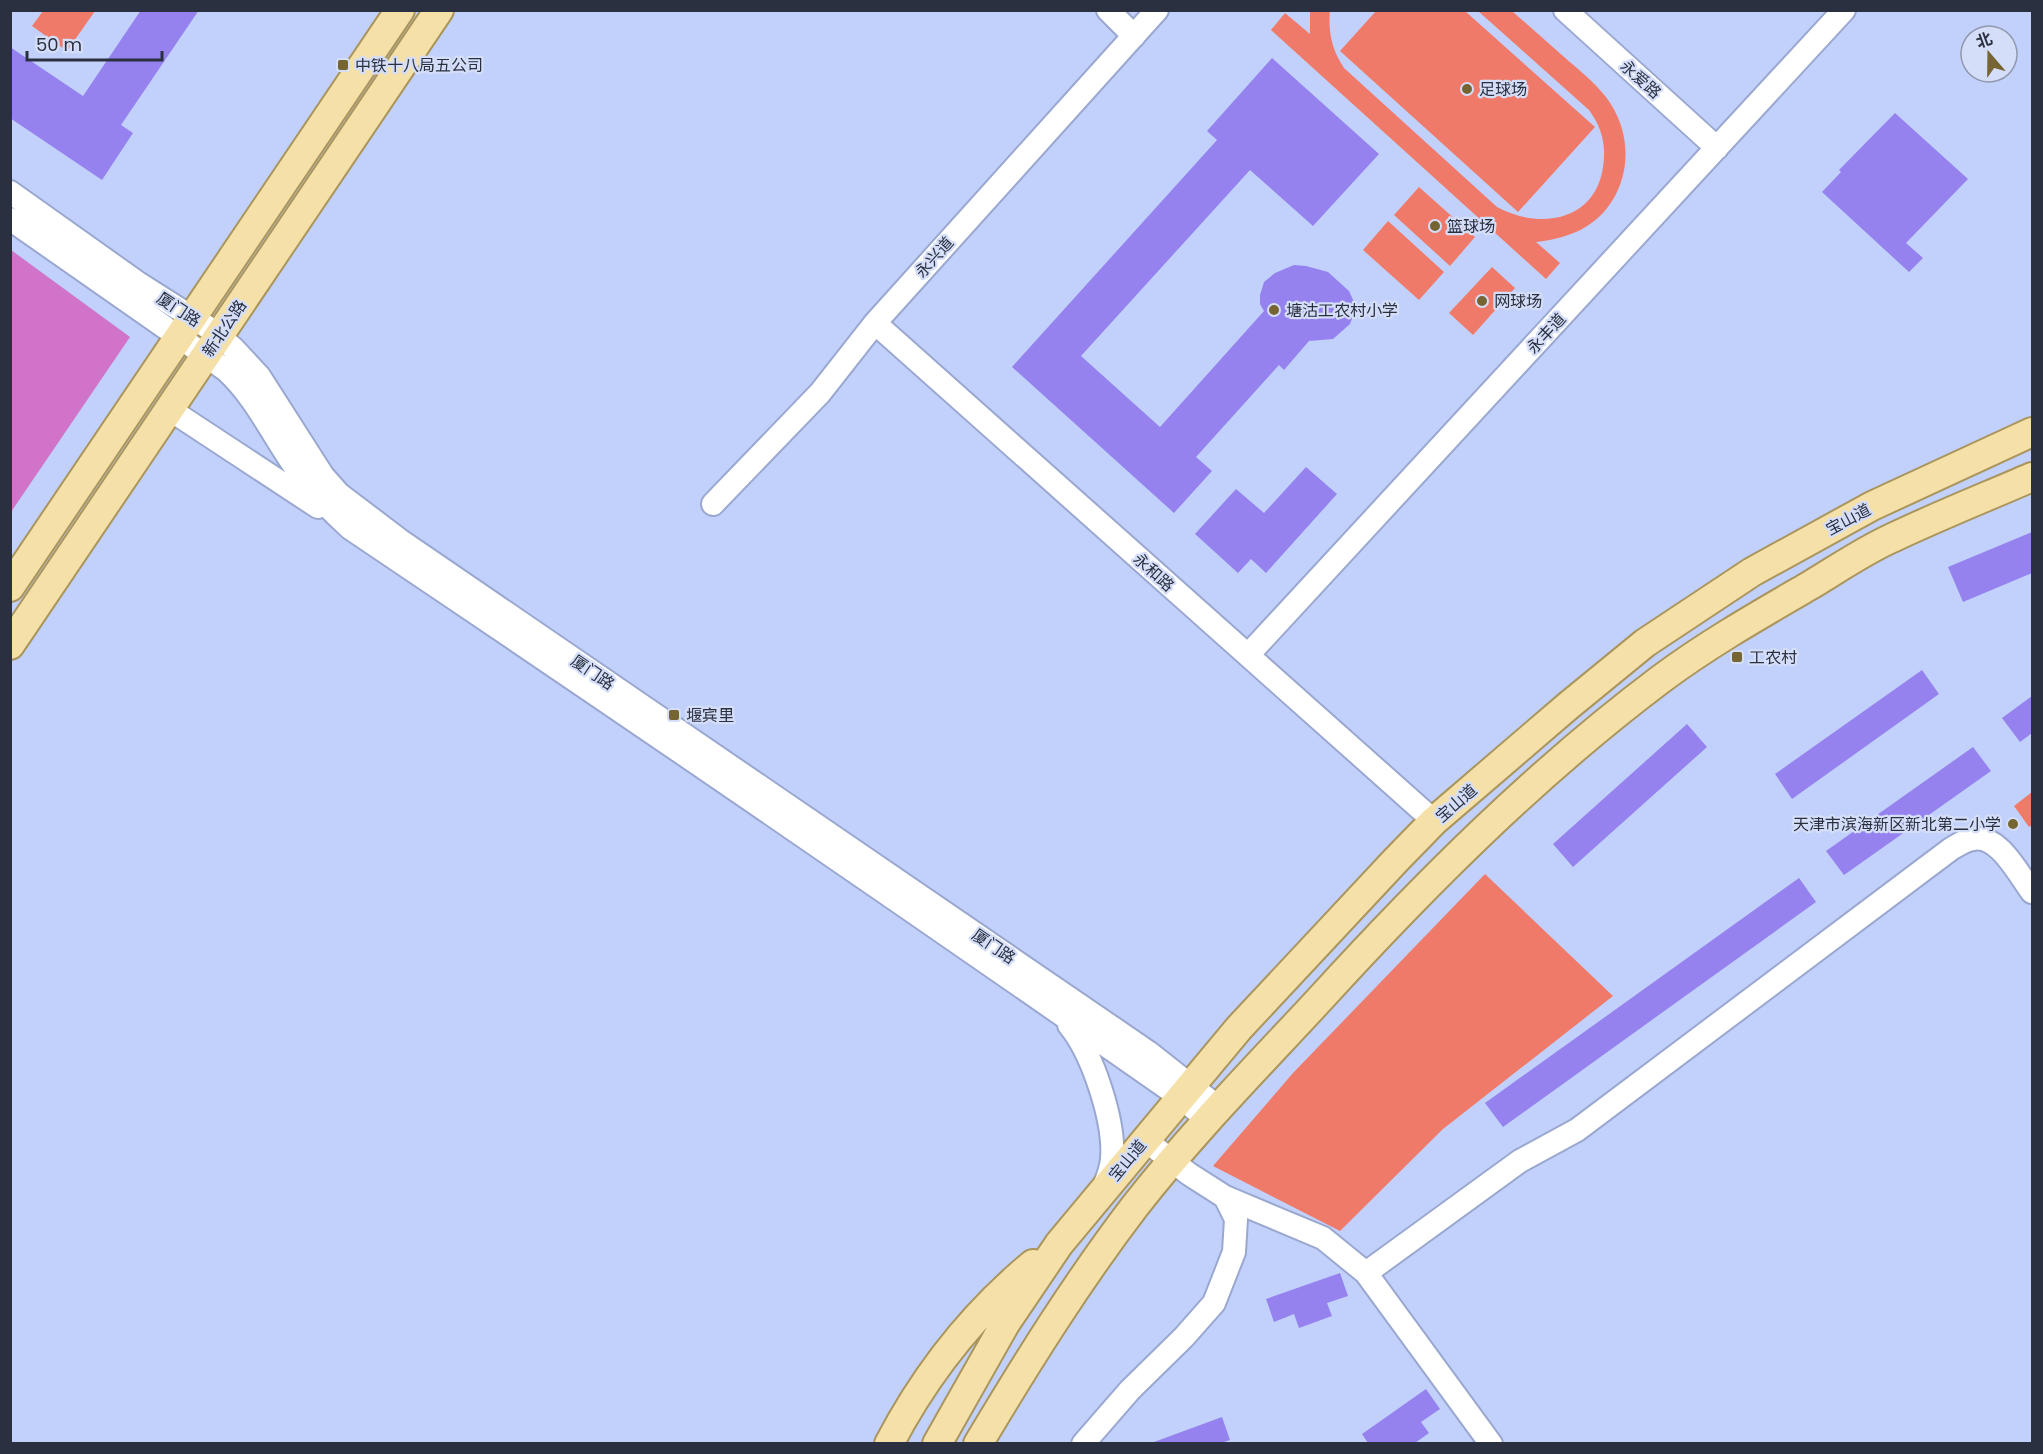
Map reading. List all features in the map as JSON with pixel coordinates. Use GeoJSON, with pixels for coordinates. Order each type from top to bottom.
{"type":"FeatureCollection","features":[{"type":"Feature","properties":{"kind":"main road","name":"新北公路"},"geometry":{"type":"LineString","coordinates":[[10,587],[400,10]]}},
{"type":"Feature","properties":{"kind":"main road","name":"新北公路"},"geometry":{"type":"LineString","coordinates":[[10,645],[439,10]]}},
{"type":"Feature","properties":{"kind":"main road","name":"宝山道"},"geometry":{"type":"LineString","coordinates":[[937,1443],[1005,1324],[1059,1244],[1239,1028],[1434,821],[1568,705],[1645,643],[1752,572],[1872,506],[2032,432]]}},
{"type":"Feature","properties":{"kind":"main road"},"geometry":{"type":"LineString","coordinates":[[978,1443],[1036,1346],[1137,1204],[1172,1161],[1401,911],[1476,837],[1662,678],[1749,621],[1888,539],[2032,477]]}},
{"type":"Feature","properties":{"kind":"main road"},"geometry":{"type":"LineString","coordinates":[[889,1443],[934,1371],[967,1328],[1006,1288],[1059,1244]]}},
{"type":"Feature","properties":{"kind":"street"},"geometry":{"type":"LineString","coordinates":[[1107,10],[1134,36]]}},
{"type":"Feature","properties":{"kind":"street","name":"永兴道"},"geometry":{"type":"LineString","coordinates":[[713,504],[820,393],[875,322],[1157,10]]}},
{"type":"Feature","properties":{"kind":"street","name":"永爱路"},"geometry":{"type":"LineString","coordinates":[[1565,10],[1717,147]]}},
{"type":"Feature","properties":{"kind":"street","name":"永丰道"},"geometry":{"type":"LineString","coordinates":[[1248,655],[1844,10]]}},
{"type":"Feature","properties":{"kind":"street","name":"厦门路"},"geometry":{"type":"LineString","coordinates":[[10,192],[138,283],[186,328]]}},
{"type":"Feature","properties":{"kind":"street","name":"厦门路"},"geometry":{"type":"LineString","coordinates":[[10,219],[212,345],[238,353],[260,376],[316,467],[339,494],[401,541],[1118,1031],[1213,1114]]}},
{"type":"Feature","properties":{"kind":"street","name":"永和路"},"geometry":{"type":"LineString","coordinates":[[875,322],[1434,821]]}},
{"type":"Feature","properties":{"kind":"street","name":"厦门路"},"geometry":{"type":"LineString","coordinates":[[212,345],[258,409],[303,478],[350,528],[588,688],[1059,1012],[1186,1091]]}},
{"type":"Feature","properties":{"kind":"street"},"geometry":{"type":"LineString","coordinates":[[169,409],[350,528]]}},
{"type":"Feature","properties":{"kind":"street"},"geometry":{"type":"LineString","coordinates":[[1366,1273],[1520,1161],[1577,1130],[1951,849],[1972,839],[1982,838],[1991,842],[2000,849],[2032,892]]}},
{"type":"Feature","properties":{"kind":"street"},"geometry":{"type":"LineString","coordinates":[[1059,1012],[1083,1044],[1095,1071],[1101,1093],[1111,1141],[1112,1159],[1110,1173],[1103,1189]]}},
{"type":"Feature","properties":{"kind":"street"},"geometry":{"type":"LineString","coordinates":[[1145,1140],[1225,1197],[1323,1238],[1366,1273],[1491,1443]]}},
{"type":"Feature","properties":{"kind":"street"},"geometry":{"type":"LineString","coordinates":[[1083,1443],[1214,1303],[1234,1252],[1236,1219],[1225,1197]]}},
{"type":"Feature","properties":{"kind":"shaded area"},"geometry":{"type":"Polygon","coordinates":[[[43,11],[95,11],[67,51],[32,26],[43,11]]]}},
{"type":"Feature","properties":{"kind":"shaded area"},"geometry":{"type":"Polygon","coordinates":[[[1310,11],[1330,11],[1332,41],[1344,68],[1497,207],[1515,215],[1551,219],[1567,215],[1581,207],[1593,195],[1600,179],[1604,158],[1603,139],[1589,110],[1478,11],[1512,11],[1601,91],[1613,108],[1623,133],[1624,171],[1615,196],[1600,216],[1571,234],[1536,242],[1560,263],[1546,279],[1271,30],[1285,13],[1310,34],[1310,11]]]}},
{"type":"Feature","properties":{"kind":"shaded area","name":"足球场"},"geometry":{"type":"Polygon","coordinates":[[[1376,11],[1465,11],[1595,127],[1518,212],[1340,51],[1376,11]]]}},
{"type":"Feature","properties":{"kind":"shaded area","name":"篮球场"},"geometry":{"type":"Polygon","coordinates":[[[1419,187],[1475,237],[1450,266],[1394,215],[1419,187]]]}},
{"type":"Feature","properties":{"kind":"shaded area","name":"篮球场"},"geometry":{"type":"Polygon","coordinates":[[[1388,221],[1444,272],[1419,300],[1363,250],[1388,221]]]}},
{"type":"Feature","properties":{"kind":"shaded area"},"geometry":{"type":"Polygon","coordinates":[[[11,250],[130,337],[11,512],[11,250]]]}},
{"type":"Feature","properties":{"kind":"shaded area","name":"网球场"},"geometry":{"type":"Polygon","coordinates":[[[1492,267],[1515,288],[1473,335],[1449,313],[1492,267]]]}},
{"type":"Feature","properties":{"kind":"shaded area"},"geometry":{"type":"Polygon","coordinates":[[[2032,792],[2032,825],[2029,827],[2014,806],[2032,792]]]}},
{"type":"Feature","properties":{"kind":"shaded area"},"geometry":{"type":"Polygon","coordinates":[[[1485,874],[1613,996],[1443,1129],[1340,1231],[1213,1166],[1293,1073],[1485,874]]]}},
{"type":"Feature","properties":{"kind":"building"},"geometry":{"type":"Polygon","coordinates":[[[141,10],[199,10],[121,125],[133,133],[102,180],[10,118],[10,47],[83,96],[141,10]]]}},
{"type":"Feature","properties":{"kind":"building"},"geometry":{"type":"Polygon","coordinates":[[[1272,58],[1379,154],[1313,226],[1250,170],[1081,356],[1160,427],[1264,311],[1260,304],[1260,295],[1264,282],[1275,273],[1294,265],[1328,272],[1349,291],[1354,302],[1354,313],[1350,324],[1333,339],[1309,341],[1284,370],[1279,365],[1196,457],[1212,471],[1174,513],[1012,367],[1217,140],[1207,131],[1272,58]]]}},
{"type":"Feature","properties":{"kind":"building"},"geometry":{"type":"Polygon","coordinates":[[[1895,113],[1968,179],[1906,243],[1923,258],[1909,272],[1822,192],[1841,172],[1839,170],[1895,113]]]}},
{"type":"Feature","properties":{"kind":"building"},"geometry":{"type":"Polygon","coordinates":[[[1306,467],[1337,494],[1266,573],[1251,559],[1238,573],[1195,534],[1236,489],[1264,513],[1306,467]]]}},
{"type":"Feature","properties":{"kind":"building"},"geometry":{"type":"Polygon","coordinates":[[[2032,532],[2032,573],[1963,602],[1948,567],[2032,532]]]}},
{"type":"Feature","properties":{"kind":"building"},"geometry":{"type":"Polygon","coordinates":[[[1922,670],[1939,694],[1792,799],[1775,774],[1922,670]]]}},
{"type":"Feature","properties":{"kind":"building"},"geometry":{"type":"Polygon","coordinates":[[[2032,696],[2032,733],[2020,742],[2002,718],[2032,696]]]}},
{"type":"Feature","properties":{"kind":"building"},"geometry":{"type":"Polygon","coordinates":[[[1687,724],[1707,747],[1573,867],[1553,844],[1687,724]]]}},
{"type":"Feature","properties":{"kind":"building"},"geometry":{"type":"Polygon","coordinates":[[[1973,747],[1991,771],[1844,875],[1826,851],[1973,747]]]}},
{"type":"Feature","properties":{"kind":"building"},"geometry":{"type":"Polygon","coordinates":[[[1799,878],[1816,902],[1503,1127],[1485,1103],[1799,878]]]}},
{"type":"Feature","properties":{"kind":"building"},"geometry":{"type":"Polygon","coordinates":[[[1340,1273],[1348,1296],[1327,1303],[1332,1316],[1299,1328],[1294,1314],[1274,1322],[1266,1299],[1340,1273]]]}},
{"type":"Feature","properties":{"kind":"building"},"geometry":{"type":"Polygon","coordinates":[[[1426,1389],[1440,1409],[1421,1422],[1429,1433],[1415,1443],[1368,1443],[1362,1434],[1426,1389]]]}},
{"type":"Feature","properties":{"kind":"building"},"geometry":{"type":"Polygon","coordinates":[[[1222,1417],[1230,1440],[1221,1443],[1154,1442],[1222,1417]]]}},
{"type":"Feature","properties":{"kind":"place","name":"中铁十八局五公司"},"geometry":{"type":"Point","coordinates":[343,65]}},
{"type":"Feature","properties":{"kind":"place","name":"足球场"},"geometry":{"type":"Point","coordinates":[1467,89]}},
{"type":"Feature","properties":{"kind":"place","name":"篮球场"},"geometry":{"type":"Point","coordinates":[1435,226]}},
{"type":"Feature","properties":{"kind":"place","name":"网球场"},"geometry":{"type":"Point","coordinates":[1482,301]}},
{"type":"Feature","properties":{"kind":"place","name":"塘沽工农村小学"},"geometry":{"type":"Point","coordinates":[1274,310]}},
{"type":"Feature","properties":{"kind":"place","name":"工农村"},"geometry":{"type":"Point","coordinates":[1737,657]}},
{"type":"Feature","properties":{"kind":"place","name":"堰宾里"},"geometry":{"type":"Point","coordinates":[674,715]}},
{"type":"Feature","properties":{"kind":"place","name":"天津市滨海新区新北第二小学"},"geometry":{"type":"Point","coordinates":[2013,824]}}]}
